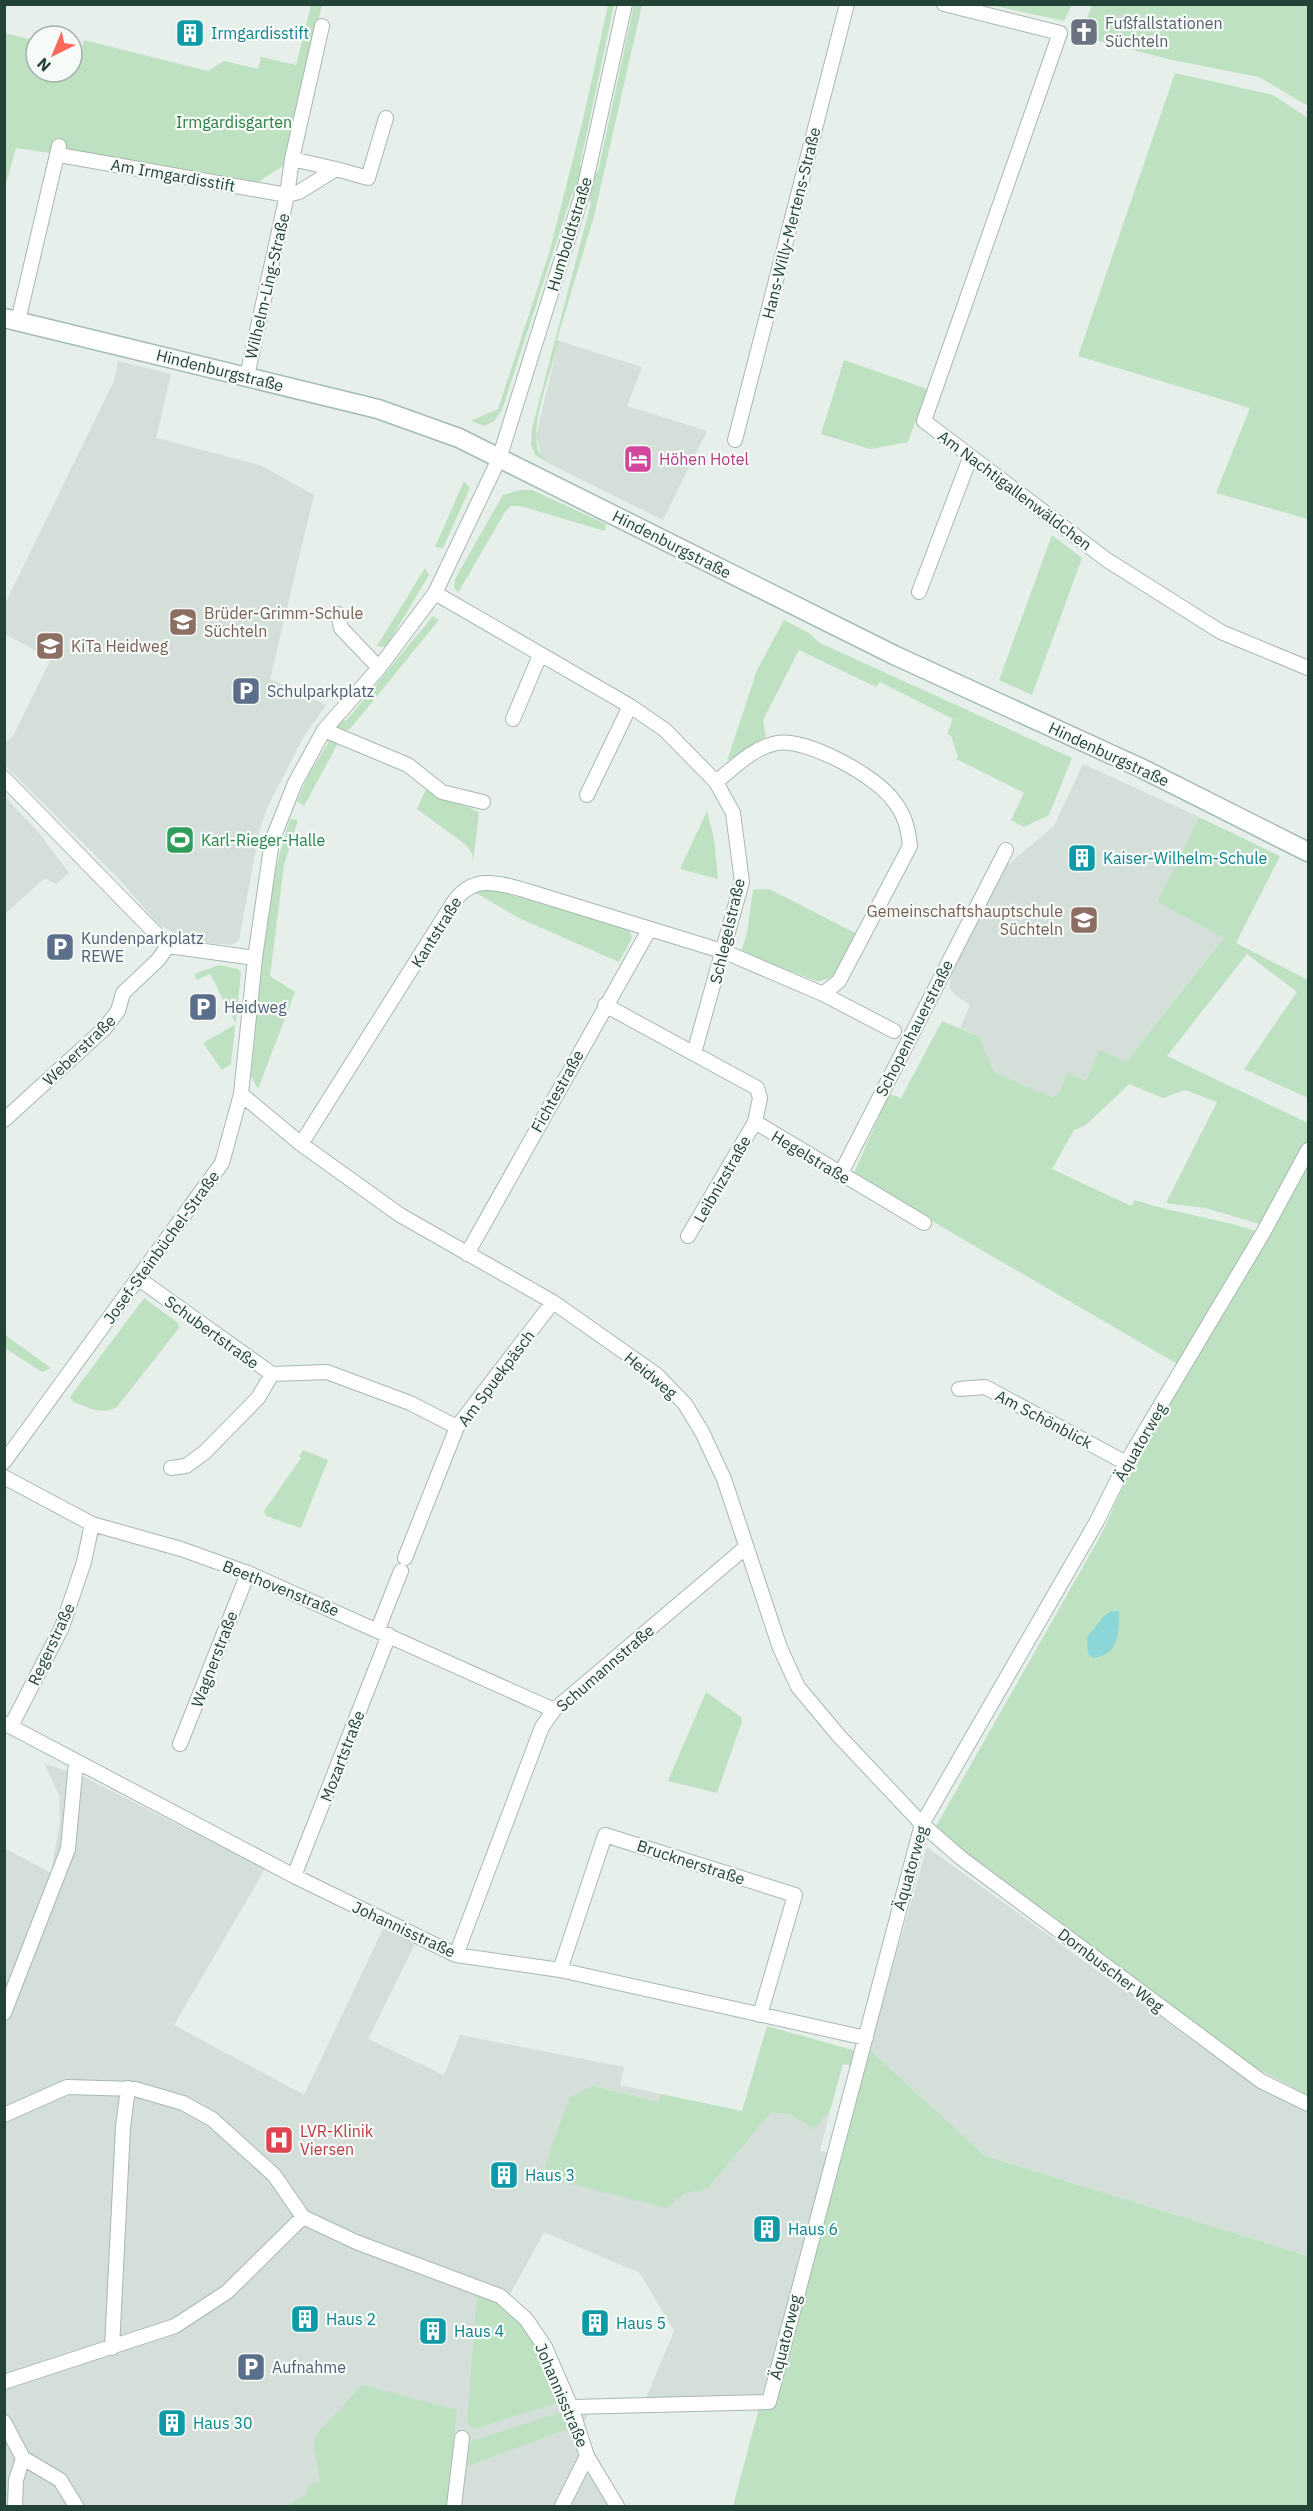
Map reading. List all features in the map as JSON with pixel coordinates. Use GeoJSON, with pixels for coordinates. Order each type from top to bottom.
{"type":"FeatureCollection","features":[{"type":"Feature","properties":{"kind":"main road","name":"Hindenburgstraße"},"geometry":{"type":"LineString","coordinates":[[11,320],[378,409],[459,438],[894,655],[1143,769],[1308,852]]}},
{"type":"Feature","properties":{"kind":"street","name":"Humboldtstraße"},"geometry":{"type":"LineString","coordinates":[[499,459],[585,185],[625,4]]}},
{"type":"Feature","properties":{"kind":"street","name":"Hans-Willy-Mertens-Straße"},"geometry":{"type":"LineString","coordinates":[[735,440],[847,4]]}},
{"type":"Feature","properties":{"kind":"street","name":"Am Nachtigallenwäldchen"},"geometry":{"type":"LineString","coordinates":[[944,4],[1060,33],[924,421],[1107,560],[1221,632],[1308,668]]}},
{"type":"Feature","properties":{"kind":"street","name":"Wilhelm-Ling-Straße"},"geometry":{"type":"LineString","coordinates":[[247,376],[322,26]]}},
{"type":"Feature","properties":{"kind":"street"},"geometry":{"type":"LineString","coordinates":[[292,159],[368,178],[386,118]]}},
{"type":"Feature","properties":{"kind":"street","name":"Am Irmgardisstift"},"geometry":{"type":"LineString","coordinates":[[11,320],[59,150],[287,195]]}},
{"type":"Feature","properties":{"kind":"street","name":"Wilhelm-Ling-Straße"},"geometry":{"type":"LineString","coordinates":[[287,195],[299,192],[336,169]]}},
{"type":"Feature","properties":{"kind":"street"},"geometry":{"type":"LineString","coordinates":[[919,592],[970,458]]}},
{"type":"Feature","properties":{"kind":"street","name":"Josef-Steinbüchel-Straße"},"geometry":{"type":"LineString","coordinates":[[4,1462],[222,1163],[241,1094],[255,958],[272,841],[295,783],[324,730],[379,668],[435,593],[499,459]]}},
{"type":"Feature","properties":{"kind":"street","name":"Schlegelstraße"},"geometry":{"type":"LineString","coordinates":[[435,593],[630,706],[665,730],[716,782],[733,813],[742,882],[725,952],[694,1053]]}},
{"type":"Feature","properties":{"kind":"street"},"geometry":{"type":"LineString","coordinates":[[338,614],[341,628],[379,668]]}},
{"type":"Feature","properties":{"kind":"street"},"geometry":{"type":"LineString","coordinates":[[513,719],[540,655]]}},
{"type":"Feature","properties":{"kind":"street"},"geometry":{"type":"LineString","coordinates":[[587,795],[630,706]]}},
{"type":"Feature","properties":{"kind":"street"},"geometry":{"type":"LineString","coordinates":[[324,730],[408,765],[442,792],[483,801]]}},
{"type":"Feature","properties":{"kind":"street"},"geometry":{"type":"LineString","coordinates":[[716,782],[756,749],[778,743],[800,744],[879,784],[907,822],[910,846],[839,981],[823,994]]}},
{"type":"Feature","properties":{"kind":"street"},"geometry":{"type":"LineString","coordinates":[[4,778],[168,946],[255,958]]}},
{"type":"Feature","properties":{"kind":"street","name":"Schopenhauerstraße"},"geometry":{"type":"LineString","coordinates":[[840,1175],[1006,850]]}},
{"type":"Feature","properties":{"kind":"street","name":"Kantstraße"},"geometry":{"type":"LineString","coordinates":[[301,1144],[462,891],[475,883],[502,885],[725,952],[823,994],[894,1030]]}},
{"type":"Feature","properties":{"kind":"street","name":"Fichtestraße"},"geometry":{"type":"LineString","coordinates":[[467,1254],[649,930]]}},
{"type":"Feature","properties":{"kind":"street","name":"Weberstraße"},"geometry":{"type":"LineString","coordinates":[[4,1120],[104,1029],[118,1011],[123,993],[158,960],[168,946]]}},
{"type":"Feature","properties":{"kind":"street","name":"Hegelstraße"},"geometry":{"type":"LineString","coordinates":[[605,1005],[757,1088],[760,1098],[755,1122],[924,1224]]}},
{"type":"Feature","properties":{"kind":"street","name":"Heidweg"},"geometry":{"type":"LineString","coordinates":[[241,1094],[301,1144],[400,1215],[553,1302],[657,1376],[685,1404],[702,1432],[724,1479],[780,1648],[798,1687],[922,1824]]}},
{"type":"Feature","properties":{"kind":"street","name":"Leibnizstraße"},"geometry":{"type":"LineString","coordinates":[[688,1236],[755,1122]]}},
{"type":"Feature","properties":{"kind":"street","name":"Äquatorweg"},"geometry":{"type":"LineString","coordinates":[[571,2407],[769,2402],[922,1824],[1097,1521],[1126,1463],[1263,1233],[1308,1150]]}},
{"type":"Feature","properties":{"kind":"street","name":"Schubertstraße"},"geometry":{"type":"LineString","coordinates":[[139,1278],[272,1374],[327,1372],[410,1403],[457,1427]]}},
{"type":"Feature","properties":{"kind":"street","name":"Am Spuekpäsch"},"geometry":{"type":"LineString","coordinates":[[383,1632],[403,1564],[457,1427],[553,1302]]}},
{"type":"Feature","properties":{"kind":"street"},"geometry":{"type":"LineString","coordinates":[[171,1468],[186,1466],[205,1452],[258,1398],[272,1374]]}},
{"type":"Feature","properties":{"kind":"street","name":"Am Schönblick"},"geometry":{"type":"LineString","coordinates":[[959,1389],[985,1387],[1126,1463]]}},
{"type":"Feature","properties":{"kind":"street","name":"Beethovenstraße"},"geometry":{"type":"LineString","coordinates":[[4,1477],[92,1524],[181,1549],[248,1573],[554,1710]]}},
{"type":"Feature","properties":{"kind":"street","name":"Regerstraße"},"geometry":{"type":"LineString","coordinates":[[8,1724],[62,1627],[84,1562],[92,1524]]}},
{"type":"Feature","properties":{"kind":"street","name":"Schumannstraße"},"geometry":{"type":"LineString","coordinates":[[456,1955],[542,1727],[554,1710],[746,1547]]}},
{"type":"Feature","properties":{"kind":"street","name":"Wagnerstraße"},"geometry":{"type":"LineString","coordinates":[[180,1744],[248,1573]]}},
{"type":"Feature","properties":{"kind":"street","name":"Mozartstraße"},"geometry":{"type":"LineString","coordinates":[[294,1876],[383,1632]]}},
{"type":"Feature","properties":{"kind":"street","name":"Johannisstraße"},"geometry":{"type":"LineString","coordinates":[[8,1724],[294,1876],[456,1955],[560,1970],[866,2038]]}},
{"type":"Feature","properties":{"kind":"street"},"geometry":{"type":"LineString","coordinates":[[4,2013],[68,1849],[76,1761]]}},
{"type":"Feature","properties":{"kind":"street","name":"Dornbuscher Weg"},"geometry":{"type":"LineString","coordinates":[[922,1824],[961,1858],[1252,2075],[1308,2104]]}},
{"type":"Feature","properties":{"kind":"street","name":"Brucknerstraße"},"geometry":{"type":"LineString","coordinates":[[560,1970],[606,1835],[795,1895],[760,2015]]}},
{"type":"Feature","properties":{"kind":"street"},"geometry":{"type":"LineString","coordinates":[[4,2115],[67,2088],[128,2088],[183,2103],[212,2119],[274,2175],[303,2217],[227,2292],[175,2326],[4,2382]]}},
{"type":"Feature","properties":{"kind":"street"},"geometry":{"type":"LineString","coordinates":[[112,2348],[123,2127],[128,2088]]}},
{"type":"Feature","properties":{"kind":"street","name":"Johannisstraße"},"geometry":{"type":"LineString","coordinates":[[303,2217],[356,2242],[501,2296],[526,2319],[544,2347],[571,2407],[587,2456],[617,2506]]}},
{"type":"Feature","properties":{"kind":"street"},"geometry":{"type":"LineString","coordinates":[[4,2422],[23,2458],[60,2480],[76,2506]]}},
{"type":"Feature","properties":{"kind":"street"},"geometry":{"type":"LineString","coordinates":[[454,2506],[462,2438]]}},
{"type":"Feature","properties":{"kind":"street"},"geometry":{"type":"LineString","coordinates":[[562,2506],[587,2456]]}},
{"type":"Feature","properties":{"kind":"street"},"geometry":{"type":"LineString","coordinates":[[15,2506],[16,2480],[23,2458]]}},
{"type":"Feature","properties":{"kind":"shaded area"},"geometry":{"type":"Polygon","coordinates":[[[559,341],[642,367],[627,406],[707,431],[663,520],[550,464],[541,456],[536,435],[559,341]]]}},
{"type":"Feature","properties":{"kind":"shaded area","name":"Brüder-Grimm-Schule Süchteln"},"geometry":{"type":"Polygon","coordinates":[[[118,361],[171,374],[156,438],[260,465],[314,495],[270,679],[326,705],[304,736],[267,808],[259,832],[239,940],[231,945],[189,941],[158,924],[118,878],[5,765],[5,743],[13,736],[51,659],[5,634],[5,604],[114,381],[118,361]]]}},
{"type":"Feature","properties":{"kind":"shaded area","name":"Gemeinschaftshauptschule Süchteln"},"geometry":{"type":"Polygon","coordinates":[[[1083,764],[1199,817],[1157,902],[1224,938],[1126,1062],[1051,1097],[994,1072],[979,1037],[960,1028],[970,1005],[954,994],[950,988],[950,974],[1003,869],[1054,826],[1083,764]]]}},
{"type":"Feature","properties":{"kind":"shaded area"},"geometry":{"type":"Polygon","coordinates":[[[4,796],[39,833],[69,873],[56,884],[46,879],[40,882],[5,914],[4,796]]]}},
{"type":"Feature","properties":{"kind":"shaded area","name":"LVR-Klinik Viersen"},"geometry":{"type":"Polygon","coordinates":[[[44,1763],[86,1778],[265,1869],[174,2025],[304,2095],[383,1929],[415,1944],[368,2039],[444,2075],[460,2035],[624,2067],[620,2085],[661,2094],[658,2102],[593,2086],[667,2208],[684,2194],[707,2189],[771,2113],[790,2114],[814,2130],[830,2111],[820,2150],[828,2153],[762,2397],[645,2401],[674,2331],[640,2273],[544,2232],[509,2296],[575,2399],[582,2402],[588,2414],[582,2428],[623,2506],[5,2506],[4,1848],[51,1873],[60,1822],[59,1795],[44,1763]]]}},
{"type":"Feature","properties":{"kind":"shaded area"},"geometry":{"type":"Polygon","coordinates":[[[927,1847],[1257,2087],[1308,2113],[1308,2256],[985,2156],[869,2049],[927,1847]]]}},
{"type":"Feature","properties":{"kind":"green space"},"geometry":{"type":"Polygon","coordinates":[[[1292,4],[1308,7],[1308,106],[1259,77],[1172,60],[1080,36],[1092,5],[1292,4]]]}},
{"type":"Feature","properties":{"kind":"green space","name":"Irmgardisgarten"},"geometry":{"type":"Polygon","coordinates":[[[311,5],[322,5],[283,166],[255,184],[16,148],[5,187],[5,33],[24,38],[24,84],[84,84],[84,40],[208,71],[224,61],[258,69],[261,57],[296,65],[311,5]]]}},
{"type":"Feature","properties":{"kind":"green space"},"geometry":{"type":"Polygon","coordinates":[[[608,5],[614,5],[580,165],[582,181],[572,194],[502,410],[494,421],[484,426],[471,421],[498,409],[550,250],[584,115],[608,5]]]}},
{"type":"Feature","properties":{"kind":"green space"},"geometry":{"type":"Polygon","coordinates":[[[634,5],[642,5],[594,216],[557,340],[559,341],[537,422],[538,449],[550,464],[535,455],[531,444],[532,428],[591,203],[588,186],[598,172],[634,5]]]}},
{"type":"Feature","properties":{"kind":"green space"},"geometry":{"type":"Polygon","coordinates":[[[991,5],[1072,5],[1064,21],[991,5]]]}},
{"type":"Feature","properties":{"kind":"green space"},"geometry":{"type":"Polygon","coordinates":[[[1175,73],[1273,95],[1308,118],[1308,519],[1216,493],[1250,408],[1078,356],[1175,73]]]}},
{"type":"Feature","properties":{"kind":"green space"},"geometry":{"type":"Polygon","coordinates":[[[844,360],[927,389],[908,442],[870,449],[821,434],[844,360]]]}},
{"type":"Feature","properties":{"kind":"green space"},"geometry":{"type":"Polygon","coordinates":[[[464,481],[470,488],[443,548],[435,547],[464,481]]]}},
{"type":"Feature","properties":{"kind":"green space"},"geometry":{"type":"Polygon","coordinates":[[[520,490],[532,490],[606,524],[605,531],[520,506],[511,506],[505,512],[458,593],[454,587],[455,579],[503,495],[520,490]]]}},
{"type":"Feature","properties":{"kind":"green space"},"geometry":{"type":"Polygon","coordinates":[[[1052,535],[1082,558],[1032,695],[999,680],[1052,535]]]}},
{"type":"Feature","properties":{"kind":"green space"},"geometry":{"type":"Polygon","coordinates":[[[425,568],[429,575],[386,647],[377,646],[425,568]]]}},
{"type":"Feature","properties":{"kind":"green space"},"geometry":{"type":"Polygon","coordinates":[[[433,616],[439,620],[350,729],[342,731],[336,726],[342,719],[346,721],[433,616]]]}},
{"type":"Feature","properties":{"kind":"green space"},"geometry":{"type":"Polygon","coordinates":[[[784,620],[809,633],[820,643],[1072,758],[1049,815],[1024,827],[1011,820],[1024,793],[956,759],[958,757],[951,736],[947,734],[953,719],[880,682],[876,687],[799,650],[763,720],[766,737],[727,761],[757,670],[784,620]]]}},
{"type":"Feature","properties":{"kind":"green space"},"geometry":{"type":"Polygon","coordinates":[[[328,737],[336,740],[337,745],[304,806],[297,801],[308,776],[330,740],[328,737]]]}},
{"type":"Feature","properties":{"kind":"green space"},"geometry":{"type":"Polygon","coordinates":[[[428,785],[441,795],[479,812],[473,862],[472,853],[466,845],[417,809],[428,785]]]}},
{"type":"Feature","properties":{"kind":"green space"},"geometry":{"type":"Polygon","coordinates":[[[707,811],[714,838],[718,879],[680,869],[707,811]]]}},
{"type":"Feature","properties":{"kind":"green space"},"geometry":{"type":"Polygon","coordinates":[[[1199,817],[1280,856],[1236,943],[1308,980],[1308,1098],[1244,1069],[1297,992],[1247,954],[1167,1056],[1308,1123],[1308,1143],[1263,1225],[1205,1208],[1166,1203],[1217,1102],[1185,1090],[1163,1098],[1129,1084],[1086,1125],[1074,1130],[1052,1169],[1131,1206],[1135,1200],[1259,1232],[1179,1365],[853,1175],[889,1094],[901,1098],[942,1021],[979,1037],[994,1072],[1051,1097],[1058,1094],[1068,1073],[1086,1081],[1100,1050],[1126,1062],[1224,938],[1157,902],[1199,817]]]}},
{"type":"Feature","properties":{"kind":"green space"},"geometry":{"type":"Polygon","coordinates":[[[290,819],[298,820],[284,865],[270,976],[295,992],[258,1089],[251,1076],[263,946],[273,881],[290,819]]]}},
{"type":"Feature","properties":{"kind":"green space"},"geometry":{"type":"Polygon","coordinates":[[[492,889],[629,930],[632,938],[619,962],[519,918],[476,893],[492,889]]]}},
{"type":"Feature","properties":{"kind":"green space"},"geometry":{"type":"Polygon","coordinates":[[[769,889],[857,934],[842,965],[832,976],[816,981],[741,952],[747,933],[753,890],[769,889]]]}},
{"type":"Feature","properties":{"kind":"green space"},"geometry":{"type":"Polygon","coordinates":[[[219,965],[238,969],[241,972],[235,1023],[210,974],[197,980],[194,974],[219,965]]]}},
{"type":"Feature","properties":{"kind":"green space"},"geometry":{"type":"Polygon","coordinates":[[[235,1024],[231,1064],[222,1070],[203,1043],[235,1024]]]}},
{"type":"Feature","properties":{"kind":"green space"},"geometry":{"type":"Polygon","coordinates":[[[1308,1157],[1308,2095],[1239,2059],[961,1854],[960,1848],[935,1828],[1102,1533],[1133,1465],[1308,1157]]]}},
{"type":"Feature","properties":{"kind":"green space"},"geometry":{"type":"Polygon","coordinates":[[[144,1298],[178,1323],[179,1328],[117,1407],[101,1411],[73,1402],[70,1397],[144,1298]]]}},
{"type":"Feature","properties":{"kind":"green space"},"geometry":{"type":"Polygon","coordinates":[[[4,1335],[51,1368],[42,1372],[5,1348],[4,1335]]]}},
{"type":"Feature","properties":{"kind":"green space"},"geometry":{"type":"Polygon","coordinates":[[[303,1450],[328,1460],[301,1528],[266,1516],[264,1511],[301,1458],[299,1456],[303,1450]]]}},
{"type":"Feature","properties":{"kind":"green space"},"geometry":{"type":"Polygon","coordinates":[[[706,1692],[741,1717],[742,1722],[717,1793],[668,1781],[706,1692]]]}},
{"type":"Feature","properties":{"kind":"green space"},"geometry":{"type":"Polygon","coordinates":[[[767,2026],[856,2051],[852,2066],[843,2064],[830,2111],[814,2130],[790,2114],[771,2113],[707,2189],[684,2194],[667,2208],[547,2178],[545,2166],[569,2098],[593,2086],[658,2102],[661,2094],[742,2111],[767,2026]]]}},
{"type":"Feature","properties":{"kind":"green space"},"geometry":{"type":"Polygon","coordinates":[[[869,2049],[985,2156],[1308,2256],[1308,2506],[733,2506],[759,2408],[772,2407],[869,2049]]]}},
{"type":"Feature","properties":{"kind":"green space"},"geometry":{"type":"Polygon","coordinates":[[[482,2291],[514,2313],[541,2351],[560,2398],[557,2403],[473,2429],[467,2422],[477,2293],[482,2291]]]}},
{"type":"Feature","properties":{"kind":"green space"},"geometry":{"type":"Polygon","coordinates":[[[362,2385],[457,2410],[446,2506],[288,2506],[307,2494],[310,2484],[320,2481],[314,2447],[316,2435],[362,2385]]]}},
{"type":"Feature","properties":{"kind":"green space"},"geometry":{"type":"Polygon","coordinates":[[[563,2413],[570,2428],[468,2466],[469,2446],[472,2441],[563,2413]]]}},
{"type":"Feature","properties":{"kind":"water"},"geometry":{"type":"Polygon","coordinates":[[[1111,1611],[1119,1611],[1116,1642],[1108,1652],[1093,1658],[1088,1654],[1087,1637],[1111,1611]]]}},
{"type":"Feature","properties":{"kind":"place","name":"Fußfallstationen Süchteln"},"geometry":{"type":"Point","coordinates":[1084,32]}},
{"type":"Feature","properties":{"kind":"place","name":"Irmgardisstift"},"geometry":{"type":"Point","coordinates":[190,33]}},
{"type":"Feature","properties":{"kind":"place","name":"Höhen Hotel"},"geometry":{"type":"Point","coordinates":[638,459]}},
{"type":"Feature","properties":{"kind":"place","name":"Brüder-Grimm-Schule Süchteln"},"geometry":{"type":"Point","coordinates":[183,622]}},
{"type":"Feature","properties":{"kind":"place","name":"KiTa Heidweg"},"geometry":{"type":"Point","coordinates":[50,646]}},
{"type":"Feature","properties":{"kind":"place","name":"Schulparkplatz"},"geometry":{"type":"Point","coordinates":[246,691]}},
{"type":"Feature","properties":{"kind":"place","name":"Karl-Rieger-Halle"},"geometry":{"type":"Point","coordinates":[180,840]}},
{"type":"Feature","properties":{"kind":"place","name":"Kaiser-Wilhelm-Schule"},"geometry":{"type":"Point","coordinates":[1082,858]}},
{"type":"Feature","properties":{"kind":"place","name":"Gemeinschaftshauptschule Süchteln"},"geometry":{"type":"Point","coordinates":[1084,920]}},
{"type":"Feature","properties":{"kind":"place","name":"Kundenparkplatz REWE"},"geometry":{"type":"Point","coordinates":[60,947]}},
{"type":"Feature","properties":{"kind":"place","name":"Heidweg"},"geometry":{"type":"Point","coordinates":[203,1007]}},
{"type":"Feature","properties":{"kind":"place","name":"LVR-Klinik Viersen"},"geometry":{"type":"Point","coordinates":[279,2140]}},
{"type":"Feature","properties":{"kind":"place","name":"Haus 3"},"geometry":{"type":"Point","coordinates":[504,2175]}},
{"type":"Feature","properties":{"kind":"place","name":"Haus 6"},"geometry":{"type":"Point","coordinates":[767,2229]}},
{"type":"Feature","properties":{"kind":"place","name":"Haus 2"},"geometry":{"type":"Point","coordinates":[305,2319]}},
{"type":"Feature","properties":{"kind":"place","name":"Haus 5"},"geometry":{"type":"Point","coordinates":[595,2323]}},
{"type":"Feature","properties":{"kind":"place","name":"Haus 4"},"geometry":{"type":"Point","coordinates":[433,2331]}},
{"type":"Feature","properties":{"kind":"place","name":"Aufnahme"},"geometry":{"type":"Point","coordinates":[251,2367]}},
{"type":"Feature","properties":{"kind":"place","name":"Haus 30"},"geometry":{"type":"Point","coordinates":[172,2423]}}]}
